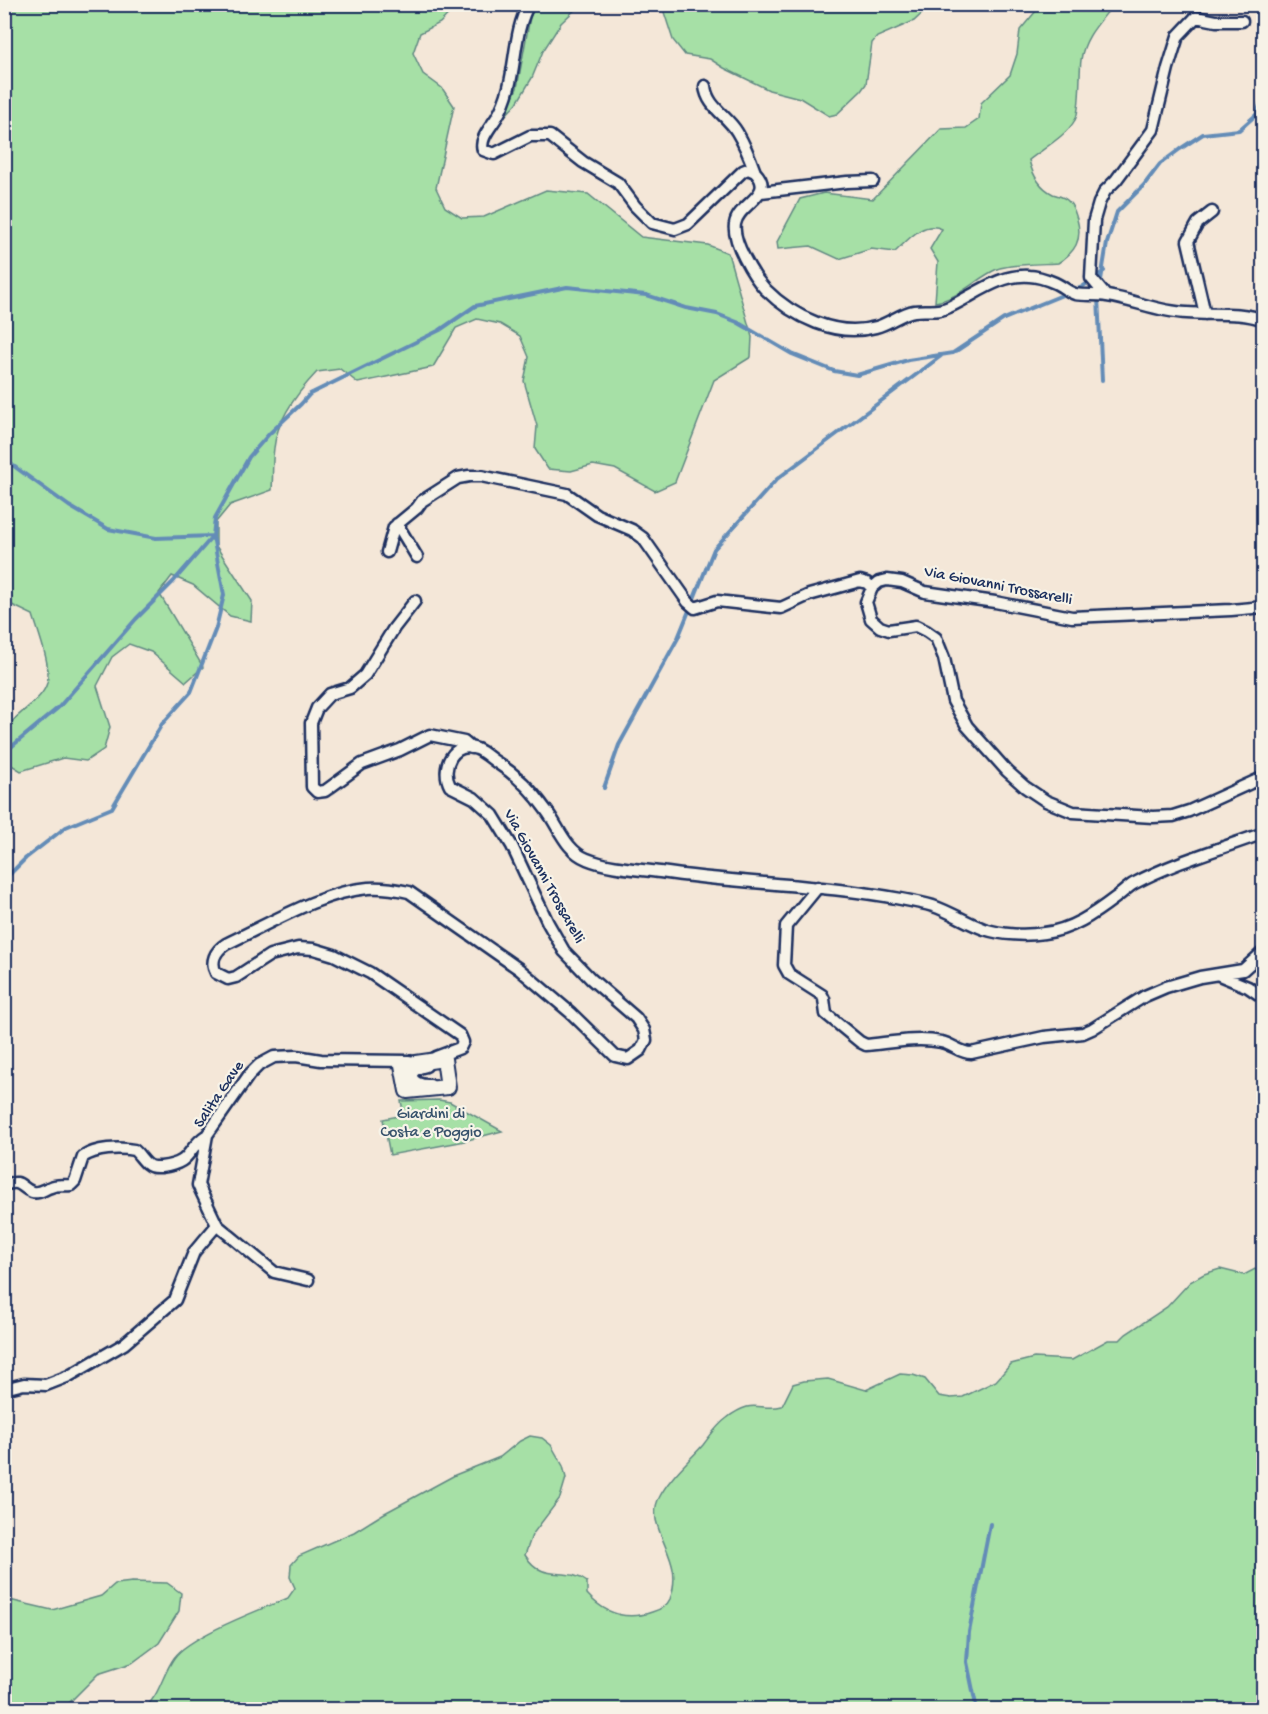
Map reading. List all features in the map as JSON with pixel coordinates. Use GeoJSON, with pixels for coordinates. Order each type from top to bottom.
{"type":"FeatureCollection","features":[{"type":"Feature","properties":{"kind":"street"},"geometry":{"type":"LineString","coordinates":[[529,4],[522,16],[511,86],[500,113],[482,140],[483,150],[494,154],[530,136],[550,136],[583,162],[618,183],[635,206],[652,222],[675,229],[688,224],[742,171],[755,172]]}},
{"type":"Feature","properties":{"kind":"street"},"geometry":{"type":"LineString","coordinates":[[1106,296],[1091,279],[1094,220],[1105,191],[1116,180],[1153,130],[1178,36],[1196,17],[1216,21],[1242,21]]}},
{"type":"Feature","properties":{"kind":"street"},"geometry":{"type":"LineString","coordinates":[[705,86],[706,98],[736,130],[762,183],[760,192],[735,223],[735,234],[746,262],[764,288],[797,314],[827,326],[851,330],[877,327],[913,311],[936,312],[947,308],[1001,279],[1029,276],[1055,283],[1073,294],[1106,296],[1164,311],[1247,316],[1263,320]]}},
{"type":"Feature","properties":{"kind":"street"},"geometry":{"type":"LineString","coordinates":[[760,192],[873,181]]}},
{"type":"Feature","properties":{"kind":"street"},"geometry":{"type":"LineString","coordinates":[[1205,314],[1188,240],[1198,223],[1212,212]]}},
{"type":"Feature","properties":{"kind":"street","name":"Via Giovanni Trossarelli"},"geometry":{"type":"LineString","coordinates":[[396,524],[410,515],[422,501],[450,483],[463,477],[481,476],[567,494],[597,515],[638,533],[688,602],[695,608],[717,601],[781,608],[809,595],[860,581],[872,588],[883,580],[892,580],[925,592],[995,602],[1071,617],[1263,607]]}},
{"type":"Feature","properties":{"kind":"street"},"geometry":{"type":"LineString","coordinates":[[387,552],[396,524]]}},
{"type":"Feature","properties":{"kind":"street"},"geometry":{"type":"LineString","coordinates":[[396,524],[417,557]]}},
{"type":"Feature","properties":{"kind":"street"},"geometry":{"type":"LineString","coordinates":[[872,588],[866,603],[871,619],[880,627],[889,630],[916,627],[936,638],[944,658],[953,700],[967,726],[1007,771],[1046,801],[1072,812],[1173,816],[1263,777]]}},
{"type":"Feature","properties":{"kind":"street"},"geometry":{"type":"LineString","coordinates":[[415,600],[394,628],[365,675],[350,688],[330,694],[316,708],[311,723],[310,778],[312,787],[316,792],[320,792],[334,785],[362,764],[400,750],[430,735],[464,742],[472,748]]}},
{"type":"Feature","properties":{"kind":"street","name":"Via Giovanni Trossarelli"},"geometry":{"type":"LineString","coordinates":[[462,1046],[460,1035],[448,1025],[386,982],[334,955],[306,948],[283,951],[270,955],[236,977],[228,979],[219,976],[213,966],[216,953],[226,944],[324,899],[367,888],[409,892],[519,969],[571,1013],[615,1056],[628,1059],[637,1054],[646,1040],[640,1024],[583,972],[564,951],[551,930],[501,825],[485,806],[450,786],[446,779],[446,765],[452,754],[464,748],[478,750],[527,784],[548,812],[559,832],[585,859],[606,865],[688,876],[818,887],[901,899],[934,906],[986,929],[1026,934],[1046,933],[1088,918],[1131,885],[1202,855],[1263,833]]}},
{"type":"Feature","properties":{"kind":"street"},"geometry":{"type":"LineString","coordinates":[[818,887],[786,926],[784,964],[789,974],[822,995],[826,1014],[863,1044],[937,1041],[971,1053],[1044,1037],[1083,1033],[1154,992],[1181,982],[1243,970],[1263,951]]}},
{"type":"Feature","properties":{"kind":"street"},"geometry":{"type":"LineString","coordinates":[[1219,975],[1259,991],[1263,998]]}},
{"type":"Feature","properties":{"kind":"street","name":"Salita Gave"},"geometry":{"type":"LineString","coordinates":[[217,1225],[198,1185],[207,1135],[249,1075],[259,1065],[274,1058],[296,1056],[321,1060],[394,1062],[446,1056],[462,1046]]}},
{"type":"Feature","properties":{"kind":"street"},"geometry":{"type":"LineString","coordinates":[[4,1185],[20,1184],[37,1193],[56,1185],[71,1185],[75,1181],[84,1157],[93,1152],[111,1149],[134,1150],[147,1165],[154,1167],[175,1164],[186,1159],[198,1142],[207,1135]]}},
{"type":"Feature","properties":{"kind":"street"},"geometry":{"type":"LineString","coordinates":[[4,1389],[24,1384],[46,1385],[69,1376],[124,1344],[175,1300],[195,1252],[217,1225],[274,1272],[308,1280]]}},
{"type":"Feature","properties":{"kind":"green space"},"geometry":{"type":"Polygon","coordinates":[[[5,4],[457,5],[440,23],[420,33],[413,53],[423,74],[442,88],[454,106],[436,188],[445,207],[462,218],[484,217],[546,190],[588,194],[641,237],[708,245],[728,253],[752,337],[751,357],[714,380],[675,482],[655,491],[615,469],[593,465],[571,471],[548,469],[535,449],[537,426],[524,381],[529,357],[520,336],[500,324],[477,319],[456,328],[433,367],[358,383],[340,369],[317,372],[296,397],[279,427],[273,453],[272,490],[230,505],[216,522],[216,546],[252,601],[251,621],[230,616],[193,585],[172,576],[159,593],[203,667],[186,682],[151,652],[129,644],[112,657],[97,686],[110,727],[104,749],[86,761],[63,758],[21,771],[5,761],[4,738],[12,722],[44,691],[48,668],[33,615],[12,605],[5,613],[5,4]]]}},
{"type":"Feature","properties":{"kind":"green space"},"geometry":{"type":"Polygon","coordinates":[[[536,5],[580,5],[561,23],[543,51],[532,78],[517,103],[504,117],[517,88],[530,17],[536,5]]]}},
{"type":"Feature","properties":{"kind":"green space"},"geometry":{"type":"Polygon","coordinates":[[[660,5],[931,5],[914,21],[877,37],[872,43],[866,84],[837,114],[829,116],[800,98],[769,90],[710,59],[685,55],[673,40],[660,5]]]}},
{"type":"Feature","properties":{"kind":"green space"},"geometry":{"type":"Polygon","coordinates":[[[1041,5],[1113,5],[1085,44],[1080,66],[1078,108],[1075,120],[1060,137],[1029,160],[1040,184],[1053,194],[1066,199],[1074,210],[1079,233],[1076,245],[1069,254],[1058,263],[1002,267],[952,297],[935,302],[938,262],[930,249],[942,229],[928,227],[922,229],[895,252],[871,249],[839,259],[811,246],[778,249],[777,242],[800,199],[824,193],[873,199],[941,129],[966,128],[979,119],[981,103],[1010,75],[1017,54],[1020,30],[1041,5]]]}},
{"type":"Feature","properties":{"kind":"green space","name":"Giardini di Costa e Poggio"},"geometry":{"type":"Polygon","coordinates":[[[401,1101],[450,1102],[502,1131],[460,1142],[390,1155],[383,1119],[404,1115],[401,1101]]]}},
{"type":"Feature","properties":{"kind":"green space"},"geometry":{"type":"Polygon","coordinates":[[[1220,1269],[1244,1275],[1255,1269],[1263,1274],[1263,1709],[144,1709],[154,1698],[166,1671],[182,1650],[210,1632],[288,1598],[295,1588],[290,1577],[291,1565],[299,1556],[354,1532],[455,1475],[500,1457],[530,1436],[542,1438],[551,1445],[563,1466],[566,1478],[560,1498],[532,1535],[525,1555],[532,1564],[540,1569],[579,1577],[587,1582],[587,1594],[601,1607],[625,1616],[642,1615],[665,1606],[673,1588],[673,1568],[656,1520],[658,1501],[673,1477],[717,1427],[736,1412],[751,1406],[782,1406],[793,1384],[804,1381],[828,1379],[866,1390],[900,1374],[925,1379],[939,1396],[963,1397],[996,1381],[1011,1364],[1034,1358],[1072,1360],[1108,1340],[1120,1340],[1167,1307],[1190,1282],[1220,1269]]]}},
{"type":"Feature","properties":{"kind":"green space"},"geometry":{"type":"Polygon","coordinates":[[[167,1583],[181,1593],[179,1611],[159,1643],[132,1663],[98,1674],[63,1709],[5,1709],[5,1599],[52,1610],[101,1596],[115,1584],[167,1583]]]}},
{"type":"Feature","properties":{"kind":"waterway"},"geometry":{"type":"LineString","coordinates":[[1100,286],[1107,243],[1117,212],[1144,185],[1160,164],[1180,149],[1203,134],[1239,130],[1257,114],[1264,92]]}},
{"type":"Feature","properties":{"kind":"waterway"},"geometry":{"type":"LineString","coordinates":[[4,880],[26,858],[66,827],[112,808],[162,724],[191,692],[216,628],[224,595],[213,536],[215,518],[249,457],[310,394],[440,330],[475,306],[567,287],[646,295],[686,308],[717,314],[737,322],[792,354],[834,371],[857,375],[908,360],[953,353],[1004,319],[1082,287],[1104,271]]}},
{"type":"Feature","properties":{"kind":"waterway"},"geometry":{"type":"LineString","coordinates":[[1098,297],[1102,380]]}},
{"type":"Feature","properties":{"kind":"waterway"},"geometry":{"type":"LineString","coordinates":[[604,788],[619,745],[678,638],[714,549],[777,479],[941,356]]}},
{"type":"Feature","properties":{"kind":"waterway"},"geometry":{"type":"LineString","coordinates":[[4,459],[69,506],[108,529],[156,538],[212,536]]}},
{"type":"Feature","properties":{"kind":"waterway"},"geometry":{"type":"LineString","coordinates":[[4,753],[59,707],[213,536]]}},
{"type":"Feature","properties":{"kind":"waterway"},"geometry":{"type":"LineString","coordinates":[[977,1710],[967,1662],[969,1632],[990,1524]]}}]}
